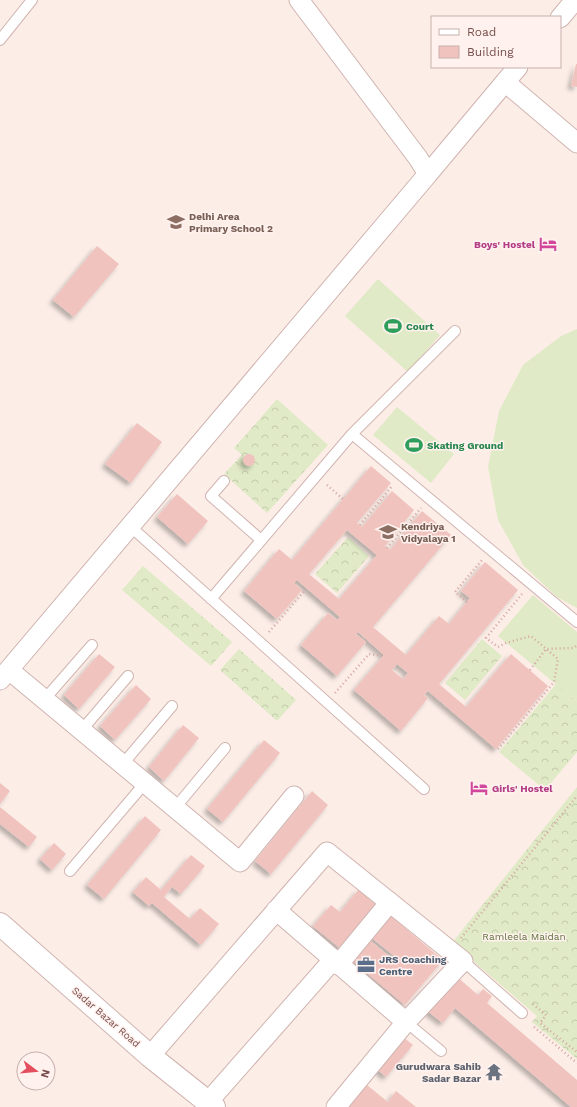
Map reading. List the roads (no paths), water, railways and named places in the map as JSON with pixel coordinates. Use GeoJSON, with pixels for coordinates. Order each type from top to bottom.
{"type":"FeatureCollection","features":[{"type":"Feature","properties":{"kind":"street"},"geometry":{"type":"LineString","coordinates":[[299,0],[418,158],[428,174]]}},
{"type":"Feature","properties":{"kind":"street"},"geometry":{"type":"LineString","coordinates":[[561,17],[575,0]]}},
{"type":"Feature","properties":{"kind":"street"},"geometry":{"type":"LineString","coordinates":[[294,796],[240,862],[44,700],[4,675],[131,527],[517,68]]}},
{"type":"Feature","properties":{"kind":"street"},"geometry":{"type":"LineString","coordinates":[[505,82],[577,143]]}},
{"type":"Feature","properties":{"kind":"street"},"geometry":{"type":"LineString","coordinates":[[150,1056],[327,852],[463,961],[406,1022],[336,1107]]}},
{"type":"Feature","properties":{"kind":"street"},"geometry":{"type":"LineString","coordinates":[[211,1105],[390,902]]}},
{"type":"Feature","properties":{"kind":"street"},"geometry":{"type":"LineString","coordinates":[[276,910],[406,1022]]}},
{"type":"Feature","properties":{"kind":"street","name":"Sadar Bazar Road"},"geometry":{"type":"LineString","coordinates":[[0,924],[150,1056],[211,1105]]}},
{"type":"Feature","properties":{"kind":"lane"},"geometry":{"type":"LineString","coordinates":[[0,40],[32,0]]}},
{"type":"Feature","properties":{"kind":"lane"},"geometry":{"type":"LineString","coordinates":[[211,599],[352,434],[455,331]]}},
{"type":"Feature","properties":{"kind":"lane"},"geometry":{"type":"LineString","coordinates":[[352,434],[577,622]]}},
{"type":"Feature","properties":{"kind":"lane"},"geometry":{"type":"LineString","coordinates":[[224,481],[211,496],[261,540]]}},
{"type":"Feature","properties":{"kind":"lane"},"geometry":{"type":"LineString","coordinates":[[131,527],[424,789]]}},
{"type":"Feature","properties":{"kind":"lane"},"geometry":{"type":"LineString","coordinates":[[44,700],[92,645]]}},
{"type":"Feature","properties":{"kind":"lane"},"geometry":{"type":"LineString","coordinates":[[81,731],[128,676]]}},
{"type":"Feature","properties":{"kind":"lane"},"geometry":{"type":"LineString","coordinates":[[122,765],[172,706]]}},
{"type":"Feature","properties":{"kind":"lane"},"geometry":{"type":"LineString","coordinates":[[175,808],[225,748]]}},
{"type":"Feature","properties":{"kind":"lane"},"geometry":{"type":"LineString","coordinates":[[70,871],[145,783]]}},
{"type":"Feature","properties":{"kind":"lane"},"geometry":{"type":"LineString","coordinates":[[463,961],[522,1012]]}},
{"type":"Feature","properties":{"kind":"lane"},"geometry":{"type":"LineString","coordinates":[[406,1022],[440,1051]]}},
{"type":"Feature","properties":{"kind":"place","name":"Delhi Area Primary School 2"},"geometry":{"type":"Point","coordinates":[176,222]}},
{"type":"Feature","properties":{"kind":"place","name":"Boys' Hostel"},"geometry":{"type":"Point","coordinates":[548,244]}},
{"type":"Feature","properties":{"kind":"place","name":"Court"},"geometry":{"type":"Point","coordinates":[393,326]}},
{"type":"Feature","properties":{"kind":"place","name":"Skating Ground"},"geometry":{"type":"Point","coordinates":[414,445]}},
{"type":"Feature","properties":{"kind":"place","name":"Kendriya Vidyalaya 1"},"geometry":{"type":"Point","coordinates":[388,532]}},
{"type":"Feature","properties":{"kind":"place","name":"Girls' Hostel"},"geometry":{"type":"Point","coordinates":[479,788]}},
{"type":"Feature","properties":{"kind":"place","name":"JRS Coaching Centre"},"geometry":{"type":"Point","coordinates":[366,965]}},
{"type":"Feature","properties":{"kind":"place","name":"Gurudwara Sahib Sadar Bazar"},"geometry":{"type":"Point","coordinates":[494,1072]}},
{"type":"Feature","properties":{"kind":"park label","name":"Ramleela Maidan"},"geometry":{"type":"Point","coordinates":[524,936]}}]}
